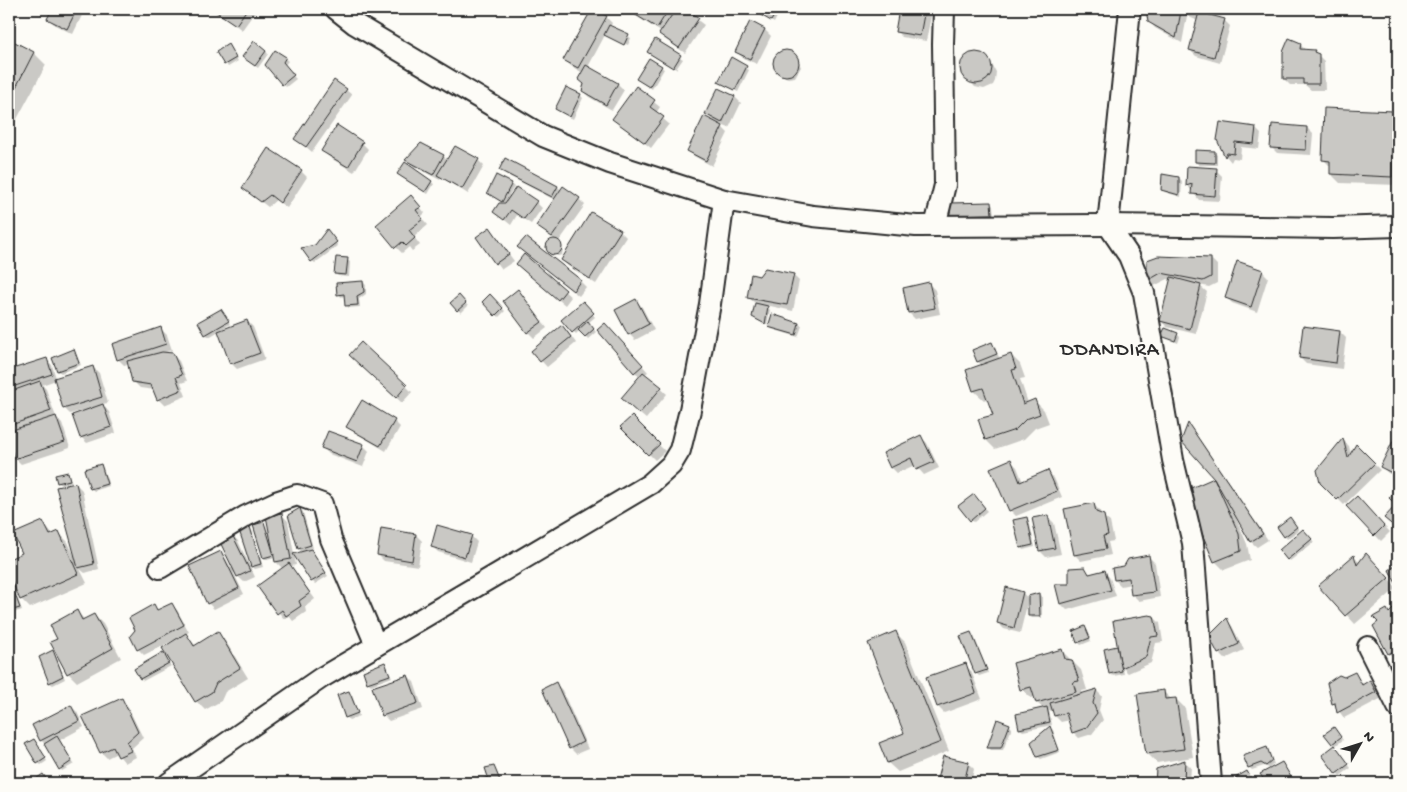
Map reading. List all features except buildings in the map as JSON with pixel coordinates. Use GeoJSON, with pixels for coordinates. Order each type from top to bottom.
{"type":"FeatureCollection","features":[{"type":"Feature","properties":{"kind":"street"},"geometry":{"type":"LineString","coordinates":[[336,9],[355,24],[543,136],[610,163],[724,200],[813,216],[916,226],[1108,225],[1333,228],[1398,226]]}},
{"type":"Feature","properties":{"kind":"street"},"geometry":{"type":"LineString","coordinates":[[935,226],[946,185],[944,9]]}},
{"type":"Feature","properties":{"kind":"street"},"geometry":{"type":"LineString","coordinates":[[1130,9],[1108,225],[1129,256],[1144,294],[1173,460],[1193,543],[1211,783]]}},
{"type":"Feature","properties":{"kind":"street"},"geometry":{"type":"LineString","coordinates":[[169,783],[321,678],[650,484],[671,465],[680,450],[690,410],[710,304],[724,200]]}},
{"type":"Feature","properties":{"kind":"street"},"geometry":{"type":"LineString","coordinates":[[160,568],[246,516],[276,502],[296,495],[322,504],[331,539],[376,645]]}},
{"type":"Feature","properties":{"kind":"street"},"geometry":{"type":"LineString","coordinates":[[1368,647],[1398,707]]}},
{"type":"Feature","properties":{"kind":"district","name":"DDANDIRA"},"geometry":{"type":"Point","coordinates":[1110,351]}}]}
